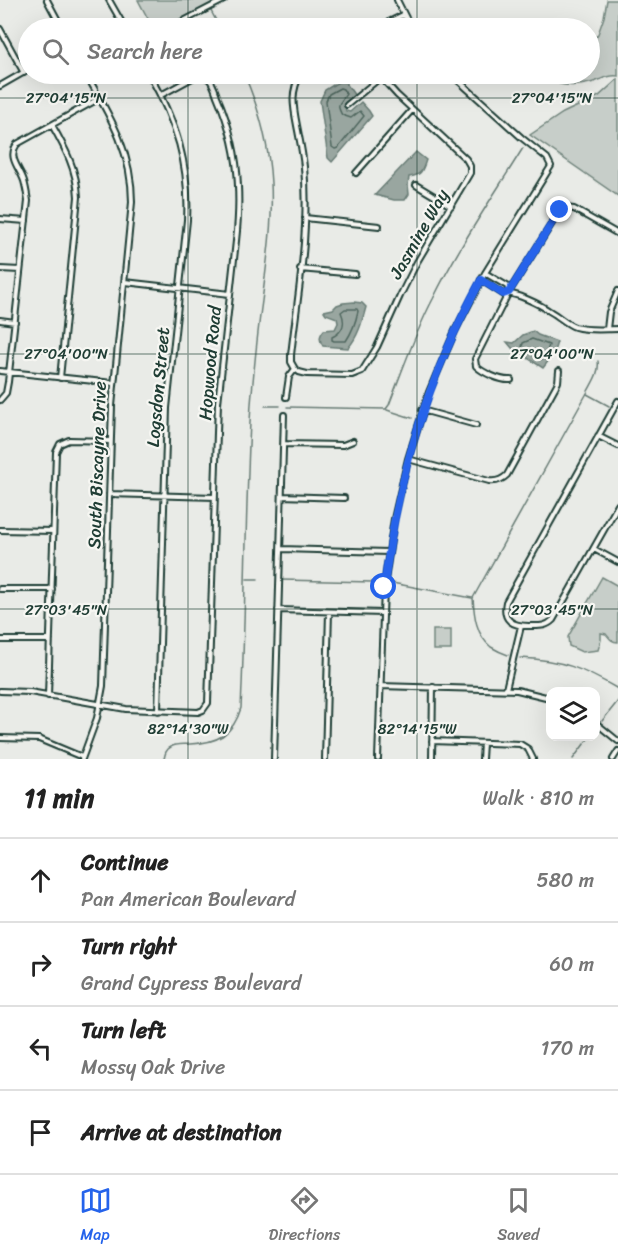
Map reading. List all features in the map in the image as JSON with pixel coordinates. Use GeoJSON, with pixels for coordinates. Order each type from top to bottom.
{"type":"FeatureCollection","features":[{"type":"Feature","properties":{"kind":"street"},"geometry":{"type":"LineString","coordinates":[[47,0],[57,18]]}},
{"type":"Feature","properties":{"kind":"street"},"geometry":{"type":"LineString","coordinates":[[109,0],[119,18]]}},
{"type":"Feature","properties":{"kind":"street"},"geometry":{"type":"LineString","coordinates":[[189,18],[224,0]]}},
{"type":"Feature","properties":{"kind":"street"},"geometry":{"type":"LineString","coordinates":[[397,0],[405,18]]}},
{"type":"Feature","properties":{"kind":"street"},"geometry":{"type":"LineString","coordinates":[[397,18],[403,15]]}},
{"type":"Feature","properties":{"kind":"street"},"geometry":{"type":"LineString","coordinates":[[0,29],[18,59]]}},
{"type":"Feature","properties":{"kind":"street"},"geometry":{"type":"LineString","coordinates":[[0,86],[18,76]]}},
{"type":"Feature","properties":{"kind":"street","name":"South Biscayne Drive"},"geometry":{"type":"LineString","coordinates":[[82,758],[95,727],[103,679],[113,383],[132,210],[130,176],[122,142],[92,84]]}},
{"type":"Feature","properties":{"kind":"street","name":"Logsdon Street"},"geometry":{"type":"LineString","coordinates":[[155,84],[176,129],[183,155],[188,192],[167,408],[158,711]]}},
{"type":"Feature","properties":{"kind":"street","name":"Hopwood Road"},"geometry":{"type":"LineString","coordinates":[[161,95],[181,84]]}},
{"type":"Feature","properties":{"kind":"street","name":"Hopwood Road"},"geometry":{"type":"LineString","coordinates":[[158,711],[196,712],[205,708],[209,700],[218,403],[238,217],[238,182],[231,139],[213,84]]}},
{"type":"Feature","properties":{"kind":"street"},"geometry":{"type":"LineString","coordinates":[[286,397],[289,377],[295,369],[291,358],[306,194],[293,105],[296,84]]}},
{"type":"Feature","properties":{"kind":"street"},"geometry":{"type":"LineString","coordinates":[[347,105],[369,84]]}},
{"type":"Feature","properties":{"kind":"street","name":"Jasmine Way"},"geometry":{"type":"LineString","coordinates":[[295,369],[307,374],[352,375],[362,371],[377,347],[417,262],[470,175],[470,164],[465,157],[412,110],[387,84]]}},
{"type":"Feature","properties":{"kind":"street"},"geometry":{"type":"LineString","coordinates":[[378,759],[383,613],[388,552],[408,459],[422,411],[447,348],[481,280],[551,164],[548,158],[522,138],[462,84]]}},
{"type":"Feature","properties":{"kind":"street"},"geometry":{"type":"LineString","coordinates":[[0,400],[6,393],[9,372],[28,201],[23,177],[12,157],[13,150],[16,144],[100,98]]}},
{"type":"Feature","properties":{"kind":"street"},"geometry":{"type":"LineString","coordinates":[[356,172],[412,110]]}},
{"type":"Feature","properties":{"kind":"street"},"geometry":{"type":"LineString","coordinates":[[52,125],[73,166],[78,197],[60,378]]}},
{"type":"Feature","properties":{"kind":"street"},"geometry":{"type":"LineString","coordinates":[[416,185],[451,206]]}},
{"type":"Feature","properties":{"kind":"street"},"geometry":{"type":"LineString","coordinates":[[511,380],[503,380],[483,371],[476,366],[475,361],[509,292],[559,212],[562,209],[574,209],[618,234]]}},
{"type":"Feature","properties":{"kind":"street"},"geometry":{"type":"LineString","coordinates":[[305,218],[379,226]]}},
{"type":"Feature","properties":{"kind":"street"},"geometry":{"type":"LineString","coordinates":[[0,219],[26,221]]}},
{"type":"Feature","properties":{"kind":"street"},"geometry":{"type":"LineString","coordinates":[[0,269],[20,270]]}},
{"type":"Feature","properties":{"kind":"street"},"geometry":{"type":"LineString","coordinates":[[300,269],[355,274]]}},
{"type":"Feature","properties":{"kind":"street"},"geometry":{"type":"LineString","coordinates":[[485,273],[507,286],[509,292]]}},
{"type":"Feature","properties":{"kind":"street"},"geometry":{"type":"LineString","coordinates":[[481,280],[503,294],[509,292],[543,307],[571,326],[582,329],[618,329]]}},
{"type":"Feature","properties":{"kind":"street"},"geometry":{"type":"LineString","coordinates":[[124,282],[230,294]]}},
{"type":"Feature","properties":{"kind":"street"},"geometry":{"type":"LineString","coordinates":[[607,329],[609,312],[618,291]]}},
{"type":"Feature","properties":{"kind":"street"},"geometry":{"type":"LineString","coordinates":[[0,320],[15,322]]}},
{"type":"Feature","properties":{"kind":"street"},"geometry":{"type":"LineString","coordinates":[[0,371],[113,383]]}},
{"type":"Feature","properties":{"kind":"street"},"geometry":{"type":"LineString","coordinates":[[408,459],[489,481],[495,482],[502,479],[507,475],[558,382],[559,371]]}},
{"type":"Feature","properties":{"kind":"street"},"geometry":{"type":"LineString","coordinates":[[618,401],[506,602],[507,617],[513,623],[521,626],[543,626],[554,620],[618,505]]}},
{"type":"Feature","properties":{"kind":"street"},"geometry":{"type":"LineString","coordinates":[[422,411],[476,425]]}},
{"type":"Feature","properties":{"kind":"street"},"geometry":{"type":"LineString","coordinates":[[274,759],[285,415]]}},
{"type":"Feature","properties":{"kind":"street"},"geometry":{"type":"LineString","coordinates":[[598,436],[618,446]]}},
{"type":"Feature","properties":{"kind":"street"},"geometry":{"type":"LineString","coordinates":[[48,696],[56,454],[58,447],[69,440],[110,441]]}},
{"type":"Feature","properties":{"kind":"street"},"geometry":{"type":"LineString","coordinates":[[284,444],[343,446],[353,441]]}},
{"type":"Feature","properties":{"kind":"street"},"geometry":{"type":"LineString","coordinates":[[109,494],[215,497]]}},
{"type":"Feature","properties":{"kind":"street"},"geometry":{"type":"LineString","coordinates":[[282,496],[344,498]]}},
{"type":"Feature","properties":{"kind":"street"},"geometry":{"type":"LineString","coordinates":[[0,530],[53,531]]}},
{"type":"Feature","properties":{"kind":"street"},"geometry":{"type":"LineString","coordinates":[[281,549],[388,552]]}},
{"type":"Feature","properties":{"kind":"street"},"geometry":{"type":"LineString","coordinates":[[594,549],[618,562]]}},
{"type":"Feature","properties":{"kind":"street"},"geometry":{"type":"LineString","coordinates":[[0,590],[52,590]]}},
{"type":"Feature","properties":{"kind":"street"},"geometry":{"type":"LineString","coordinates":[[278,610],[383,613]]}},
{"type":"Feature","properties":{"kind":"street"},"geometry":{"type":"LineString","coordinates":[[325,759],[329,612]]}},
{"type":"Feature","properties":{"kind":"street"},"geometry":{"type":"LineString","coordinates":[[506,689],[521,626]]}},
{"type":"Feature","properties":{"kind":"street"},"geometry":{"type":"LineString","coordinates":[[0,640],[50,640]]}},
{"type":"Feature","properties":{"kind":"street"},"geometry":{"type":"LineString","coordinates":[[380,686],[506,689],[546,697]]}},
{"type":"Feature","properties":{"kind":"street"},"geometry":{"type":"LineString","coordinates":[[432,759],[433,687]]}},
{"type":"Feature","properties":{"kind":"street"},"geometry":{"type":"LineString","coordinates":[[0,691],[30,692],[126,710],[158,711]]}},
{"type":"Feature","properties":{"kind":"street"},"geometry":{"type":"LineString","coordinates":[[600,726],[618,741]]}},
{"type":"Feature","properties":{"kind":"street"},"geometry":{"type":"LineString","coordinates":[[0,738],[39,739],[82,758]]}},
{"type":"Feature","properties":{"kind":"street"},"geometry":{"type":"LineString","coordinates":[[432,741],[520,744],[528,749],[533,759]]}},
{"type":"Feature","properties":{"kind":"street"},"geometry":{"type":"LineString","coordinates":[[482,759],[483,743]]}},
{"type":"Feature","properties":{"kind":"street"},"geometry":{"type":"LineString","coordinates":[[613,759],[618,751]]}},
{"type":"Feature","properties":{"kind":"shaded area"},"geometry":{"type":"Polygon","coordinates":[[[138,0],[219,0],[185,18],[148,18],[138,0]]]}},
{"type":"Feature","properties":{"kind":"shaded area"},"geometry":{"type":"Polygon","coordinates":[[[607,0],[618,0],[618,76],[600,80],[600,28],[607,0]]]}},
{"type":"Feature","properties":{"kind":"shaded area"},"geometry":{"type":"Polygon","coordinates":[[[618,79],[618,196],[530,135],[563,113],[599,96],[618,79]]]}},
{"type":"Feature","properties":{"kind":"shaded area"},"geometry":{"type":"Polygon","coordinates":[[[602,577],[618,586],[618,642],[601,633],[598,650],[582,652],[569,646],[568,637],[602,577]]]}},
{"type":"Feature","properties":{"kind":"shaded area"},"geometry":{"type":"Polygon","coordinates":[[[433,630],[451,630],[451,650],[433,650],[433,630]]]}},
{"type":"Feature","properties":{"kind":"water"},"geometry":{"type":"Polygon","coordinates":[[[335,84],[347,84],[355,96],[345,105],[346,111],[350,112],[361,102],[372,116],[332,162],[328,158],[320,101],[325,90],[335,84]]]}},
{"type":"Feature","properties":{"kind":"water"},"geometry":{"type":"Polygon","coordinates":[[[416,152],[426,160],[421,172],[409,177],[409,194],[405,200],[394,200],[375,195],[416,152]]]}},
{"type":"Feature","properties":{"kind":"water"},"geometry":{"type":"Polygon","coordinates":[[[343,303],[362,303],[366,307],[351,344],[348,348],[323,346],[320,338],[322,332],[335,329],[338,323],[337,318],[324,311],[343,303]]]}},
{"type":"Feature","properties":{"kind":"water"},"geometry":{"type":"Polygon","coordinates":[[[533,331],[557,342],[553,355],[543,368],[512,348],[507,342],[514,343],[523,335],[533,331]]]}},
{"type":"Feature","properties":{"kind":"waterway"},"geometry":{"type":"LineString","coordinates":[[211,11],[215,18]]}},
{"type":"Feature","properties":{"kind":"waterway"},"geometry":{"type":"LineString","coordinates":[[164,759],[167,750],[173,746],[208,742],[223,736],[233,725],[241,708],[251,404],[271,212],[270,169],[266,141],[248,84]]}},
{"type":"Feature","properties":{"kind":"waterway"},"geometry":{"type":"LineString","coordinates":[[287,407],[386,409],[443,279],[523,148]]}},
{"type":"Feature","properties":{"kind":"waterway"},"geometry":{"type":"LineString","coordinates":[[508,655],[491,647],[482,637],[475,618],[473,598],[593,382],[598,370],[598,361]]}},
{"type":"Feature","properties":{"kind":"waterway"},"geometry":{"type":"LineString","coordinates":[[587,394],[609,406]]}},
{"type":"Feature","properties":{"kind":"waterway"},"geometry":{"type":"LineString","coordinates":[[265,406],[280,406]]}},
{"type":"Feature","properties":{"kind":"waterway"},"geometry":{"type":"LineString","coordinates":[[387,410],[412,418]]}},
{"type":"Feature","properties":{"kind":"waterway"},"geometry":{"type":"LineString","coordinates":[[247,579],[258,579]]}},
{"type":"Feature","properties":{"kind":"waterway"},"geometry":{"type":"LineString","coordinates":[[281,580],[373,582]]}},
{"type":"Feature","properties":{"kind":"waterway"},"geometry":{"type":"LineString","coordinates":[[392,583],[472,598]]}},
{"type":"Feature","properties":{"kind":"waterway"},"geometry":{"type":"LineString","coordinates":[[520,658],[571,666],[618,689]]}},
{"type":"Feature","properties":{"kind":"waterway"},"geometry":{"type":"LineString","coordinates":[[602,721],[618,701]]}},
{"type":"Feature","properties":{"kind":"waterway"},"geometry":{"type":"LineString","coordinates":[[573,759],[586,741]]}},
{"type":"Feature","properties":{"kind":"route"},"geometry":{"type":"LineString","coordinates":[[384,587],[399,493],[429,392],[447,348],[481,280],[503,294],[509,292],[560,210]]}}]}
